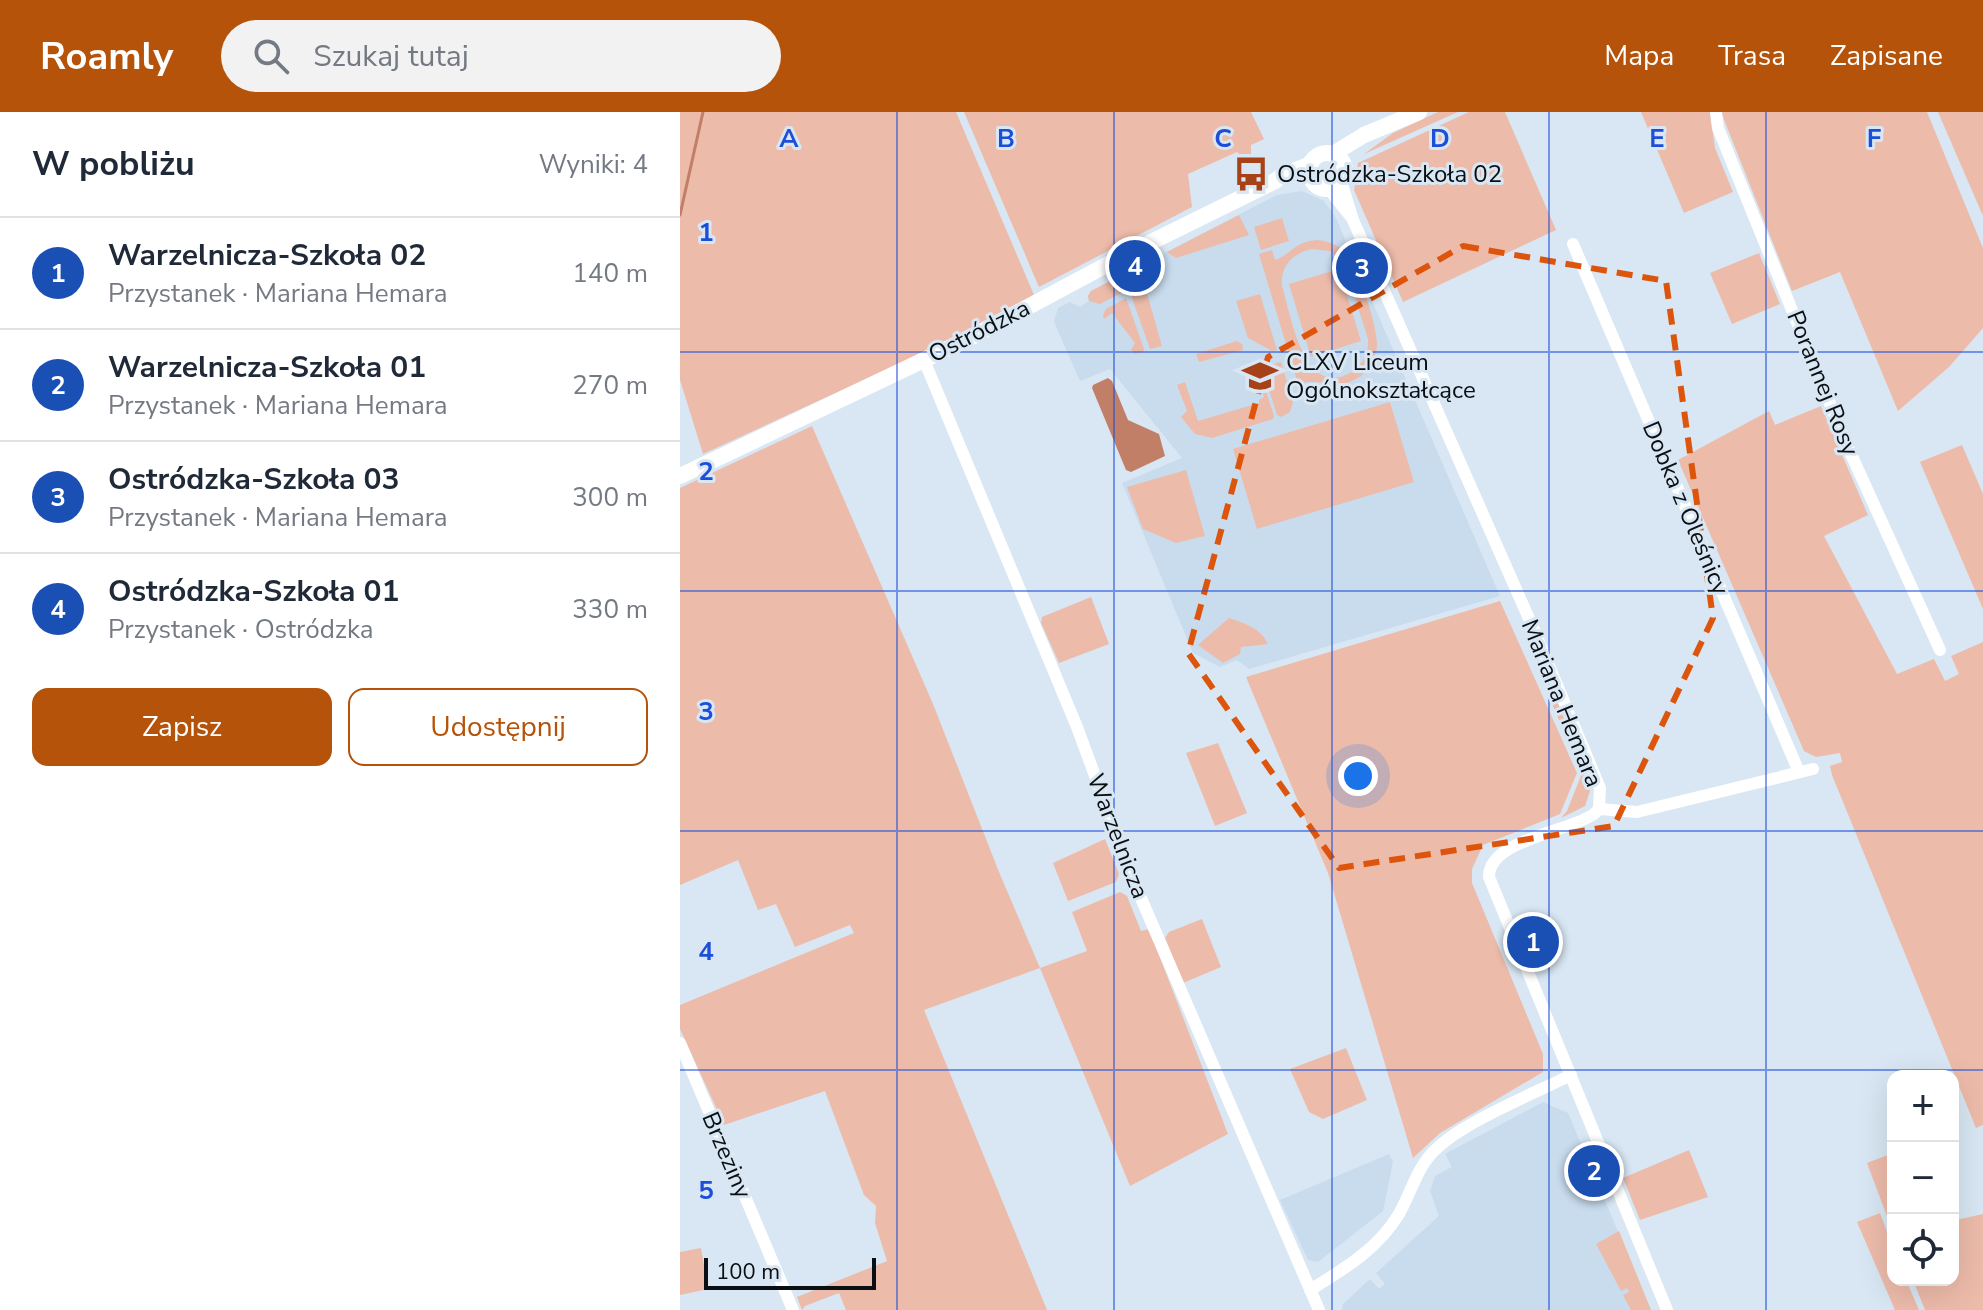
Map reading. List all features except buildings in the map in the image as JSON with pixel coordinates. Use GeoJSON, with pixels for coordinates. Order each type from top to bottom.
{"type":"FeatureCollection","features":[{"type":"Feature","properties":{"kind":"street"},"geometry":{"type":"LineString","coordinates":[[1311,164],[1309,174],[1332,174],[1367,143],[1372,134],[1419,112]]}},
{"type":"Feature","properties":{"kind":"street","name":"Porannej Rosy"},"geometry":{"type":"LineString","coordinates":[[1716,112],[1718,128],[1846,443],[1940,650]]}},
{"type":"Feature","properties":{"kind":"street","name":"Ostródzka"},"geometry":{"type":"LineString","coordinates":[[680,476],[924,360],[1125,255],[1283,175],[1311,164],[1317,156],[1332,174]]}},
{"type":"Feature","properties":{"kind":"street","name":"Ostródzka"},"geometry":{"type":"LineString","coordinates":[[1275,181],[1332,174]]}},
{"type":"Feature","properties":{"kind":"street","name":"Mariana Hemara"},"geometry":{"type":"LineString","coordinates":[[1332,174],[1469,480],[1600,788],[1599,809],[1588,819],[1508,848],[1498,854],[1489,870],[1667,1310]]}},
{"type":"Feature","properties":{"kind":"street","name":"Dobka z Oleśnicy"},"geometry":{"type":"LineString","coordinates":[[1573,244],[1806,770],[1637,812],[1599,809]]}},
{"type":"Feature","properties":{"kind":"street","name":"Warzelnicza"},"geometry":{"type":"LineString","coordinates":[[924,360],[1081,736],[1134,882],[1319,1310]]}},
{"type":"Feature","properties":{"kind":"street","name":"Brzeziny"},"geometry":{"type":"LineString","coordinates":[[680,1043],[793,1310]]}},
{"type":"Feature","properties":{"kind":"street"},"geometry":{"type":"LineString","coordinates":[[1310,1290],[1350,1265],[1389,1228],[1421,1168],[1436,1149],[1456,1134],[1571,1075]]}},
{"type":"Feature","properties":{"kind":"highlighted area"},"geometry":{"type":"Polygon","coordinates":[[[1463,246],[1666,281],[1713,618],[1614,826],[1339,868],[1188,653],[1268,357],[1463,246]]]}},
{"type":"Feature","properties":{"kind":"shaded area"},"geometry":{"type":"Polygon","coordinates":[[[680,112],[956,112],[1034,295],[916,356],[703,454],[680,380],[680,112]]]}},
{"type":"Feature","properties":{"kind":"shaded area"},"geometry":{"type":"Polygon","coordinates":[[[964,112],[1251,112],[1264,139],[1251,145],[1251,154],[1243,158],[1237,152],[1188,174],[1192,207],[1039,287],[964,112]]]}},
{"type":"Feature","properties":{"kind":"shaded area"},"geometry":{"type":"Polygon","coordinates":[[[1438,112],[1458,112],[1364,154],[1393,133],[1438,112]]]}},
{"type":"Feature","properties":{"kind":"shaded area"},"geometry":{"type":"Polygon","coordinates":[[[1469,112],[1505,112],[1556,230],[1403,302],[1354,190],[1358,163],[1469,112]]]}},
{"type":"Feature","properties":{"kind":"shaded area"},"geometry":{"type":"Polygon","coordinates":[[[1641,112],[1710,112],[1715,148],[1733,192],[1684,213],[1641,112]]]}},
{"type":"Feature","properties":{"kind":"shaded area"},"geometry":{"type":"Polygon","coordinates":[[[1721,112],[1927,112],[1983,248],[1983,328],[1949,367],[1898,411],[1840,272],[1792,291],[1721,112]]]}},
{"type":"Feature","properties":{"kind":"shaded area"},"geometry":{"type":"Polygon","coordinates":[[[1938,112],[1983,112],[1983,216],[1938,112]]]}},
{"type":"Feature","properties":{"kind":"shaded area","name":"CLXV Liceum Ogólnokształcące"},"geometry":{"type":"Polygon","coordinates":[[[1302,191],[1324,201],[1336,218],[1500,596],[1249,669],[1237,660],[1220,667],[1193,653],[1122,483],[1182,458],[1110,369],[1080,381],[1054,322],[1058,308],[1070,302],[1080,307],[1089,301],[1091,291],[1277,195],[1302,191]]]}},
{"type":"Feature","properties":{"kind":"shaded area"},"geometry":{"type":"Polygon","coordinates":[[[1239,215],[1249,235],[1176,258],[1167,252],[1239,215]]]}},
{"type":"Feature","properties":{"kind":"shaded area"},"geometry":{"type":"Polygon","coordinates":[[[1282,218],[1289,241],[1261,250],[1254,227],[1282,218]]]}},
{"type":"Feature","properties":{"kind":"shaded area"},"geometry":{"type":"Polygon","coordinates":[[[1309,241],[1329,242],[1345,252],[1356,270],[1371,312],[1377,346],[1375,354],[1363,374],[1347,383],[1298,384],[1259,254],[1272,250],[1275,260],[1309,241]],[[1312,249],[1294,257],[1283,272],[1282,286],[1302,351],[1311,366],[1322,375],[1336,378],[1353,371],[1363,361],[1368,339],[1344,263],[1330,251],[1312,249]]]}},
{"type":"Feature","properties":{"kind":"shaded area"},"geometry":{"type":"Polygon","coordinates":[[[1759,253],[1780,304],[1732,324],[1710,273],[1759,253]]]}},
{"type":"Feature","properties":{"kind":"shaded area"},"geometry":{"type":"Polygon","coordinates":[[[1149,261],[1154,276],[1100,304],[1089,301],[1091,291],[1149,261]]]}},
{"type":"Feature","properties":{"kind":"shaded area"},"geometry":{"type":"Polygon","coordinates":[[[1339,269],[1361,341],[1311,357],[1289,284],[1339,269]]]}},
{"type":"Feature","properties":{"kind":"shaded area"},"geometry":{"type":"Polygon","coordinates":[[[1156,282],[1157,286],[1146,290],[1162,346],[1150,349],[1132,298],[1133,294],[1156,282]]]}},
{"type":"Feature","properties":{"kind":"shaded area"},"geometry":{"type":"Polygon","coordinates":[[[1260,294],[1277,350],[1272,351],[1248,338],[1236,301],[1260,294]]]}},
{"type":"Feature","properties":{"kind":"shaded area"},"geometry":{"type":"Polygon","coordinates":[[[1126,298],[1144,349],[1135,354],[1131,350],[1135,343],[1112,313],[1104,319],[1103,315],[1106,309],[1126,298]]]}},
{"type":"Feature","properties":{"kind":"shaded area"},"geometry":{"type":"Polygon","coordinates":[[[1237,341],[1242,344],[1243,350],[1199,362],[1196,354],[1237,341]]]}},
{"type":"Feature","properties":{"kind":"shaded area"},"geometry":{"type":"Polygon","coordinates":[[[1281,362],[1293,402],[1290,412],[1281,417],[1277,415],[1263,371],[1266,366],[1281,362]]]}},
{"type":"Feature","properties":{"kind":"shaded area"},"geometry":{"type":"Polygon","coordinates":[[[1259,369],[1273,419],[1212,438],[1195,434],[1181,417],[1187,411],[1177,385],[1185,382],[1198,421],[1259,403],[1264,397],[1256,371],[1259,369]]]}},
{"type":"Feature","properties":{"kind":"shaded area"},"geometry":{"type":"Polygon","coordinates":[[[1108,378],[1128,420],[1159,434],[1165,456],[1131,472],[1126,470],[1092,388],[1108,378]]]}},
{"type":"Feature","properties":{"kind":"shaded area"},"geometry":{"type":"Polygon","coordinates":[[[1390,402],[1414,482],[1257,529],[1233,449],[1390,402]]]}},
{"type":"Feature","properties":{"kind":"shaded area"},"geometry":{"type":"Polygon","coordinates":[[[1821,406],[1868,515],[1824,536],[1897,674],[1934,659],[1945,681],[1959,674],[1951,656],[1983,642],[1983,1125],[1976,1128],[1959,1086],[1959,1070],[1952,1070],[1832,775],[1830,766],[1842,762],[1840,753],[1816,757],[1804,751],[1678,460],[1769,411],[1775,425],[1821,406]]]}},
{"type":"Feature","properties":{"kind":"shaded area"},"geometry":{"type":"Polygon","coordinates":[[[812,426],[933,704],[1040,968],[924,1010],[1047,1310],[846,1310],[839,1293],[802,1310],[797,1297],[887,1261],[875,1223],[876,1206],[864,1195],[825,1091],[724,1125],[680,1029],[680,1005],[854,933],[850,925],[795,947],[776,904],[758,910],[738,860],[680,885],[680,488],[812,426]]]}},
{"type":"Feature","properties":{"kind":"shaded area"},"geometry":{"type":"Polygon","coordinates":[[[1962,445],[1983,494],[1983,609],[1920,462],[1962,445]]]}},
{"type":"Feature","properties":{"kind":"shaded area"},"geometry":{"type":"Polygon","coordinates":[[[1186,470],[1205,536],[1176,543],[1143,529],[1127,487],[1186,470]]]}},
{"type":"Feature","properties":{"kind":"shaded area"},"geometry":{"type":"Polygon","coordinates":[[[1091,597],[1109,644],[1059,663],[1041,623],[1042,617],[1091,597]]]}},
{"type":"Feature","properties":{"kind":"shaded area"},"geometry":{"type":"Polygon","coordinates":[[[1500,601],[1577,773],[1560,814],[1483,845],[1472,869],[1472,883],[1543,1054],[1543,1072],[1440,1133],[1413,1158],[1328,873],[1246,677],[1500,601]]]}},
{"type":"Feature","properties":{"kind":"shaded area"},"geometry":{"type":"Polygon","coordinates":[[[1229,618],[1257,630],[1268,644],[1241,647],[1240,654],[1223,663],[1198,645],[1229,618]]]}},
{"type":"Feature","properties":{"kind":"shaded area"},"geometry":{"type":"Polygon","coordinates":[[[1553,686],[1590,791],[1585,806],[1561,818],[1567,811],[1582,773],[1546,690],[1553,686]]]}},
{"type":"Feature","properties":{"kind":"shaded area"},"geometry":{"type":"Polygon","coordinates":[[[1218,743],[1247,813],[1215,826],[1186,753],[1218,743]]]}},
{"type":"Feature","properties":{"kind":"shaded area"},"geometry":{"type":"Polygon","coordinates":[[[1105,839],[1119,874],[1116,882],[1068,901],[1053,863],[1105,839]]]}},
{"type":"Feature","properties":{"kind":"shaded area"},"geometry":{"type":"Polygon","coordinates":[[[1120,892],[1127,896],[1141,931],[1149,929],[1228,1134],[1130,1186],[1040,968],[1087,951],[1072,912],[1120,892]]]}},
{"type":"Feature","properties":{"kind":"shaded area"},"geometry":{"type":"Polygon","coordinates":[[[1202,919],[1221,967],[1183,983],[1165,938],[1169,932],[1202,919]]]}},
{"type":"Feature","properties":{"kind":"shaded area"},"geometry":{"type":"Polygon","coordinates":[[[1346,1048],[1367,1100],[1323,1119],[1309,1112],[1290,1069],[1346,1048]]]}},
{"type":"Feature","properties":{"kind":"shaded area"},"geometry":{"type":"Polygon","coordinates":[[[1543,1102],[1568,1113],[1651,1310],[1342,1310],[1343,1304],[1370,1279],[1379,1289],[1385,1284],[1376,1273],[1439,1216],[1430,1191],[1435,1176],[1452,1167],[1445,1154],[1543,1102]]]}},
{"type":"Feature","properties":{"kind":"shaded area"},"geometry":{"type":"Polygon","coordinates":[[[1689,1150],[1708,1197],[1640,1220],[1623,1178],[1689,1150]]]}},
{"type":"Feature","properties":{"kind":"shaded area"},"geometry":{"type":"Polygon","coordinates":[[[1389,1154],[1393,1162],[1383,1211],[1318,1262],[1308,1260],[1280,1200],[1389,1154]]]}},
{"type":"Feature","properties":{"kind":"shaded area"},"geometry":{"type":"Polygon","coordinates":[[[1887,1155],[1887,1216],[1867,1163],[1887,1155]]]}},
{"type":"Feature","properties":{"kind":"shaded area"},"geometry":{"type":"Polygon","coordinates":[[[1880,1213],[1887,1232],[1887,1286],[1909,1286],[1919,1310],[1895,1310],[1857,1222],[1880,1213]]]}},
{"type":"Feature","properties":{"kind":"shaded area"},"geometry":{"type":"Polygon","coordinates":[[[1983,1214],[1983,1310],[1925,1310],[1915,1286],[1959,1286],[1959,1219],[1983,1214]]]}},
{"type":"Feature","properties":{"kind":"shaded area"},"geometry":{"type":"Polygon","coordinates":[[[1619,1231],[1651,1310],[1631,1310],[1623,1295],[1629,1292],[1627,1288],[1621,1291],[1596,1244],[1619,1231]]]}},
{"type":"Feature","properties":{"kind":"shaded area"},"geometry":{"type":"Polygon","coordinates":[[[701,1248],[708,1289],[680,1295],[680,1252],[701,1248]]]}},
{"type":"Feature","properties":{"kind":"waterway"},"geometry":{"type":"LineString","coordinates":[[680,215],[703,112]]}},
{"type":"Feature","properties":{"kind":"place","name":"Ostródzka-Szkoła 02"},"geometry":{"type":"Point","coordinates":[1251,174]}},
{"type":"Feature","properties":{"kind":"place","name":"Ostródzka-Szkoła 01"},"geometry":{"type":"Point","coordinates":[1135,266]}},
{"type":"Feature","properties":{"kind":"place","name":"Ostródzka-Szkoła 03"},"geometry":{"type":"Point","coordinates":[1362,268]}},
{"type":"Feature","properties":{"kind":"place","name":"CLXV Liceum Ogólnokształcące"},"geometry":{"type":"Point","coordinates":[1260,376]}},
{"type":"Feature","properties":{"kind":"place","name":"Warzelnicza-Szkoła 02"},"geometry":{"type":"Point","coordinates":[1533,942]}},
{"type":"Feature","properties":{"kind":"place","name":"Warzelnicza-Szkoła 01"},"geometry":{"type":"Point","coordinates":[1594,1171]}}]}
